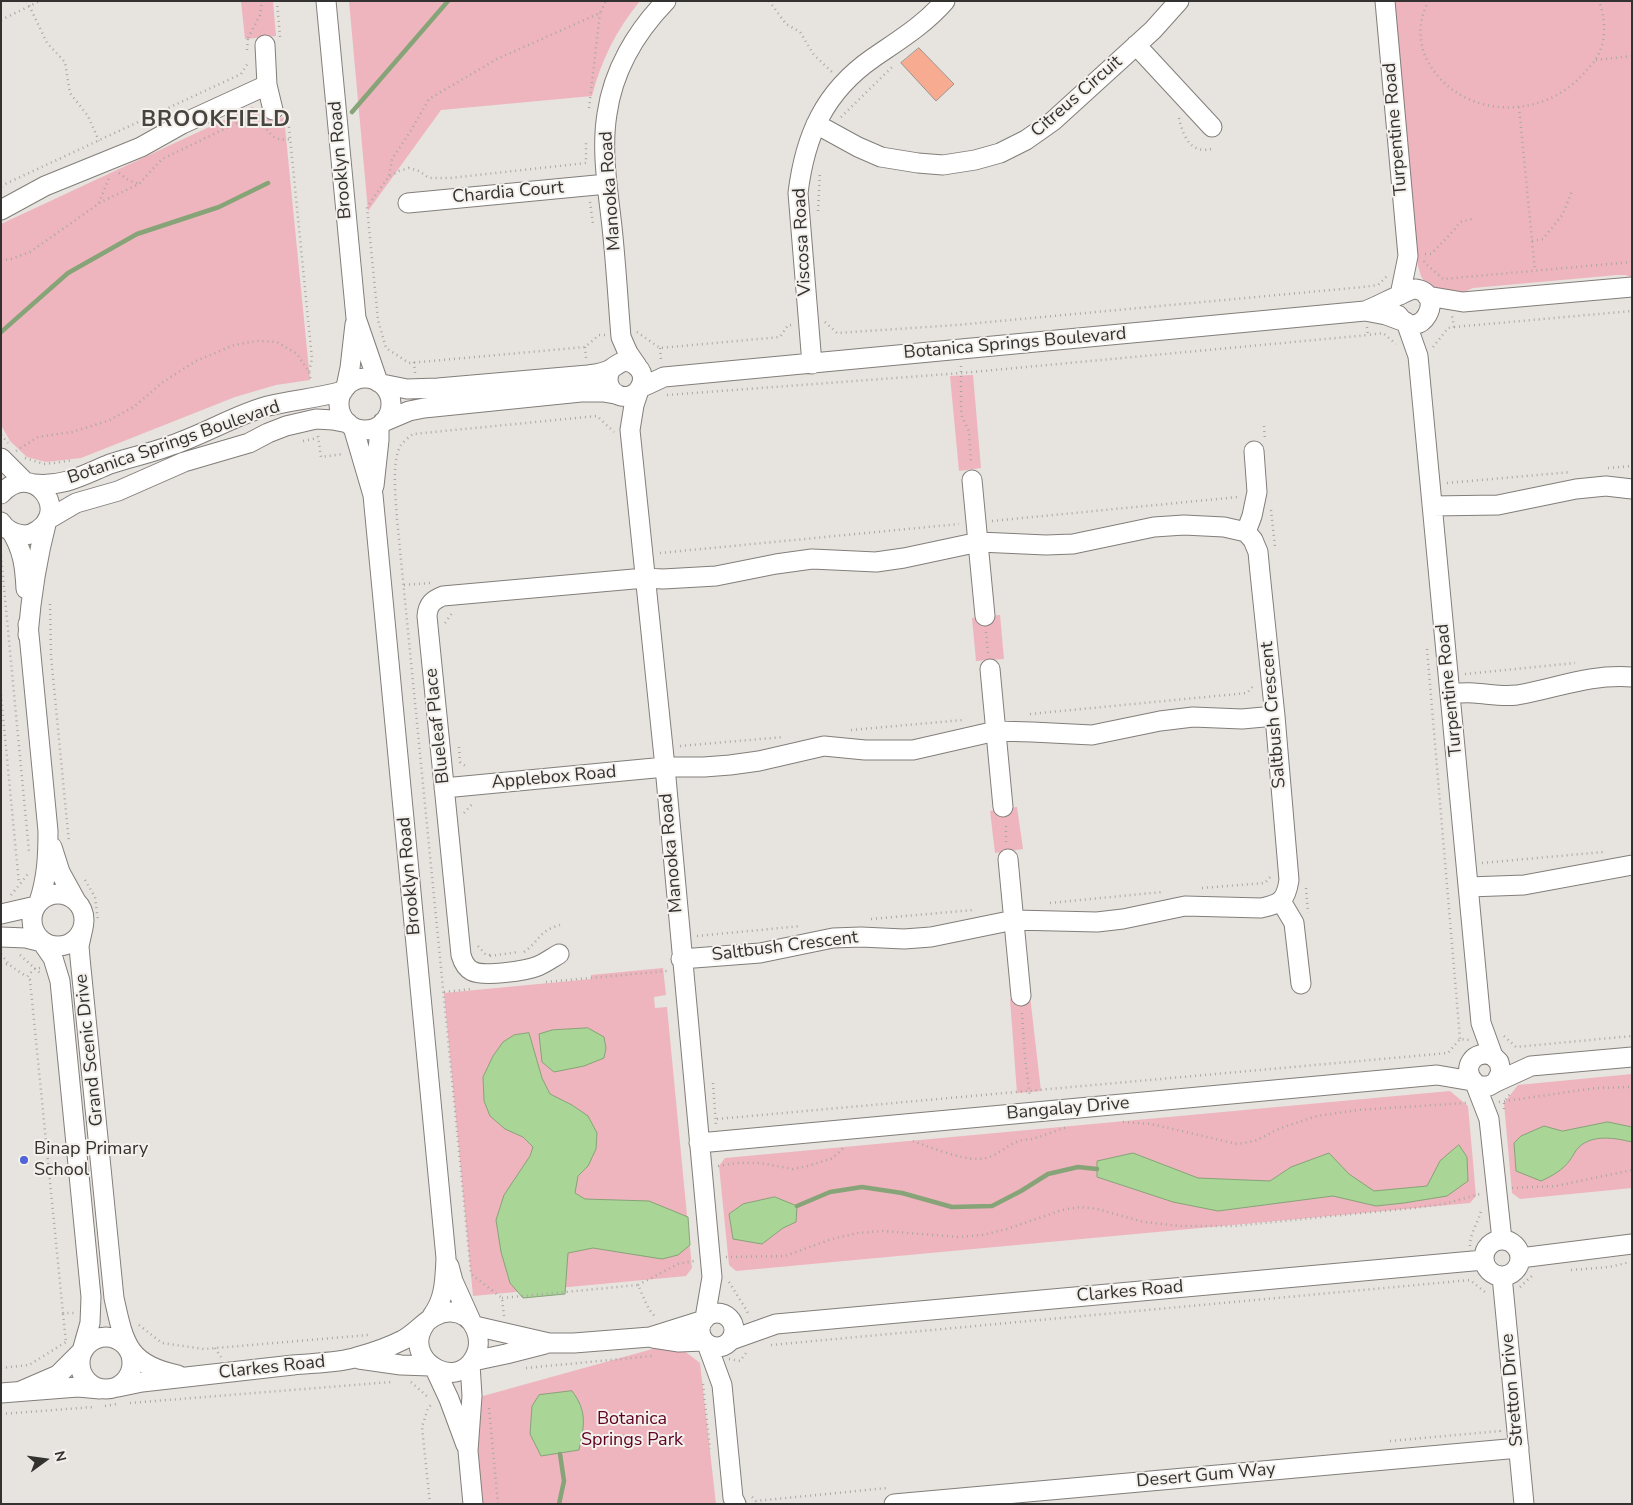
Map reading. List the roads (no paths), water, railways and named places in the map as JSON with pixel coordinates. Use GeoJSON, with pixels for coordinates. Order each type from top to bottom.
{"type":"FeatureCollection","features":[{"type":"Feature","properties":{"kind":"street","name":"Brooklyn Road"},"geometry":{"type":"LineString","coordinates":[[326,1],[356,318],[350,368],[344,389]]}},
{"type":"Feature","properties":{"kind":"street","name":"Manooka Road"},"geometry":{"type":"LineString","coordinates":[[638,367],[628,353],[621,335],[607,184],[605,150],[606,114],[615,79],[631,45],[666,1]]}},
{"type":"Feature","properties":{"kind":"street","name":"Viscosa Road"},"geometry":{"type":"LineString","coordinates":[[812,364],[798,193],[801,167],[809,138],[821,113],[854,73],[918,28],[945,1]]}},
{"type":"Feature","properties":{"kind":"street","name":"Citreus Circuit"},"geometry":{"type":"LineString","coordinates":[[816,124],[881,157],[943,165],[976,160],[1000,152],[1026,140],[1052,120],[1154,30],[1179,1]]}},
{"type":"Feature","properties":{"kind":"street","name":"Turpentine Road"},"geometry":{"type":"LineString","coordinates":[[1385,1],[1416,255],[1426,295]]}},
{"type":"Feature","properties":{"kind":"street"},"geometry":{"type":"LineString","coordinates":[[267,39],[267,85],[280,110]]}},
{"type":"Feature","properties":{"kind":"street"},"geometry":{"type":"LineString","coordinates":[[1136,45],[1212,127]]}},
{"type":"Feature","properties":{"kind":"street"},"geometry":{"type":"LineString","coordinates":[[1,210],[45,186],[111,165],[182,124],[267,85]]}},
{"type":"Feature","properties":{"kind":"street","name":"Chardia Court"},"geometry":{"type":"LineString","coordinates":[[408,203],[607,184]]}},
{"type":"Feature","properties":{"kind":"street","name":"Turpentine Road"},"geometry":{"type":"LineString","coordinates":[[1400,296],[1416,255]]}},
{"type":"Feature","properties":{"kind":"street"},"geometry":{"type":"LineString","coordinates":[[1455,303],[1417,324],[1405,322],[1397,313],[1396,301],[1404,292],[1415,289],[1426,295],[1455,303],[1632,287]]}},
{"type":"Feature","properties":{"kind":"street"},"geometry":{"type":"LineString","coordinates":[[1426,295],[1431,307],[1428,317]]}},
{"type":"Feature","properties":{"kind":"street","name":"Botanica Springs Boulevard"},"geometry":{"type":"LineString","coordinates":[[1365,311],[1400,296]]}},
{"type":"Feature","properties":{"kind":"street","name":"Botanica Springs Boulevard"},"geometry":{"type":"LineString","coordinates":[[640,389],[664,377],[1365,311],[1386,315],[1405,322]]}},
{"type":"Feature","properties":{"kind":"street","name":"Turpentine Road"},"geometry":{"type":"LineString","coordinates":[[1418,356],[1428,317]]}},
{"type":"Feature","properties":{"kind":"street","name":"Brooklyn Road"},"geometry":{"type":"LineString","coordinates":[[356,318],[380,383]]}},
{"type":"Feature","properties":{"kind":"street","name":"Turpentine Road"},"geometry":{"type":"LineString","coordinates":[[1405,322],[1418,356],[1451,694],[1469,887],[1478,1055],[1488,1119],[1487,1192],[1502,1240]]}},
{"type":"Feature","properties":{"kind":"street","name":"Manooka Road"},"geometry":{"type":"LineString","coordinates":[[612,368],[621,335]]}},
{"type":"Feature","properties":{"kind":"street"},"geometry":{"type":"LineString","coordinates":[[621,362],[627,362],[638,367],[643,379],[640,389],[629,396],[603,392],[581,392],[424,408],[409,411],[366,430],[350,425],[340,408],[340,400],[344,389],[351,382],[365,378],[380,383],[407,389],[438,388],[588,375],[612,368],[621,362]]}},
{"type":"Feature","properties":{"kind":"street","name":"Botanica Springs Boulevard"},"geometry":{"type":"LineString","coordinates":[[638,367],[664,377]]}},
{"type":"Feature","properties":{"kind":"street"},"geometry":{"type":"LineString","coordinates":[[612,368],[608,380],[609,386],[616,394]]}},
{"type":"Feature","properties":{"kind":"street"},"geometry":{"type":"LineString","coordinates":[[380,383],[387,391],[390,399],[388,416],[381,424]]}},
{"type":"Feature","properties":{"kind":"street","name":"Botanica Springs Boulevard"},"geometry":{"type":"LineString","coordinates":[[29,483],[48,485],[68,482],[110,465],[173,445],[268,406],[314,398],[344,389]]}},
{"type":"Feature","properties":{"kind":"street","name":"Manooka Road"},"geometry":{"type":"LineString","coordinates":[[630,430],[634,405],[640,389]]}},
{"type":"Feature","properties":{"kind":"street","name":"Manooka Road"},"geometry":{"type":"LineString","coordinates":[[616,394],[630,430],[654,579],[672,767],[674,965],[699,1143],[722,1272],[726,1316],[733,1325],[734,1330],[730,1354]]}},
{"type":"Feature","properties":{"kind":"street","name":"Botanica Springs Boulevard"},"geometry":{"type":"LineString","coordinates":[[47,520],[76,503],[118,492],[184,462],[249,443],[286,426],[316,419],[333,420],[350,425]]}},
{"type":"Feature","properties":{"kind":"street","name":"Brooklyn Road"},"geometry":{"type":"LineString","coordinates":[[373,495],[381,424]]}},
{"type":"Feature","properties":{"kind":"street","name":"Brooklyn Road"},"geometry":{"type":"LineString","coordinates":[[350,425],[361,452],[373,495],[446,1258],[445,1284],[440,1306],[429,1320]]}},
{"type":"Feature","properties":{"kind":"street"},"geometry":{"type":"LineString","coordinates":[[654,579],[716,576],[812,559],[876,562],[979,542],[1046,545],[1073,544],[1154,527],[1184,525],[1224,527],[1246,532],[1252,516],[1257,492],[1254,451]]}},
{"type":"Feature","properties":{"kind":"street","name":"Grand Scenic Drive"},"geometry":{"type":"LineString","coordinates":[[3,459],[29,483],[42,488],[47,495],[50,512],[41,544],[30,606],[28,635]]}},
{"type":"Feature","properties":{"kind":"street"},"geometry":{"type":"LineString","coordinates":[[972,480],[985,616]]}},
{"type":"Feature","properties":{"kind":"street"},"geometry":{"type":"LineString","coordinates":[[1,494],[8,487],[16,483],[29,483]]}},
{"type":"Feature","properties":{"kind":"street"},"geometry":{"type":"LineString","coordinates":[[1432,506],[1498,506],[1576,489],[1606,486],[1632,489]]}},
{"type":"Feature","properties":{"kind":"street","name":"Grand Scenic Drive"},"geometry":{"type":"LineString","coordinates":[[6,527],[19,534],[27,535],[42,527],[47,520]]}},
{"type":"Feature","properties":{"kind":"street","name":"Grand Scenic Drive"},"geometry":{"type":"LineString","coordinates":[[6,527],[19,544],[25,569],[28,635],[48,831],[45,882],[32,914],[31,923],[33,931],[42,942],[55,966],[64,1003],[91,1297],[83,1312],[90,1323],[82,1351]]}},
{"type":"Feature","properties":{"kind":"street","name":"Saltbush Crescent"},"geometry":{"type":"LineString","coordinates":[[674,965],[760,953],[833,938],[861,937],[904,940],[931,937],[1014,920],[1098,922],[1123,919],[1185,906],[1261,908],[1272,906],[1280,901],[1287,893],[1288,874],[1275,716],[1258,552],[1253,540],[1246,532]]}},
{"type":"Feature","properties":{"kind":"street","name":"Blueleaf Place"},"geometry":{"type":"LineString","coordinates":[[559,954],[527,970],[482,974],[473,972],[460,956],[427,616],[428,610],[430,603],[443,596],[654,579]]}},
{"type":"Feature","properties":{"kind":"street"},"geometry":{"type":"LineString","coordinates":[[990,669],[1003,806]]}},
{"type":"Feature","properties":{"kind":"street"},"geometry":{"type":"LineString","coordinates":[[1451,694],[1516,695],[1584,679],[1614,676],[1632,677]]}},
{"type":"Feature","properties":{"kind":"street","name":"Applebox Road"},"geometry":{"type":"LineString","coordinates":[[444,788],[759,761],[824,746],[865,750],[913,750],[996,731],[1092,735],[1160,721],[1193,717],[1242,719],[1275,716]]}},
{"type":"Feature","properties":{"kind":"street","name":"Grand Scenic Drive"},"geometry":{"type":"LineString","coordinates":[[48,831],[60,872],[84,916],[80,958],[116,1310],[129,1350]]}},
{"type":"Feature","properties":{"kind":"street"},"geometry":{"type":"LineString","coordinates":[[1008,859],[1021,996]]}},
{"type":"Feature","properties":{"kind":"street"},"geometry":{"type":"LineString","coordinates":[[1469,887],[1524,885],[1547,882],[1601,869],[1632,865]]}},
{"type":"Feature","properties":{"kind":"street"},"geometry":{"type":"LineString","coordinates":[[1,914],[37,904],[50,895],[68,896],[76,901]]}},
{"type":"Feature","properties":{"kind":"street"},"geometry":{"type":"LineString","coordinates":[[1280,901],[1294,923],[1301,984]]}},
{"type":"Feature","properties":{"kind":"street"},"geometry":{"type":"LineString","coordinates":[[1,937],[26,938],[53,947],[61,947],[70,944],[76,939],[83,928]]}},
{"type":"Feature","properties":{"kind":"street"},"geometry":{"type":"LineString","coordinates":[[1478,1055],[1484,1087],[1496,1089]]}},
{"type":"Feature","properties":{"kind":"street","name":"Turpentine Road"},"geometry":{"type":"LineString","coordinates":[[1478,1055],[1500,1067],[1488,1119]]}},
{"type":"Feature","properties":{"kind":"street","name":"Bangalay Drive"},"geometry":{"type":"LineString","coordinates":[[699,1143],[1437,1075],[1478,1055],[1531,1066]]}},
{"type":"Feature","properties":{"kind":"street","name":"Bangalay Drive"},"geometry":{"type":"LineString","coordinates":[[1496,1089],[1512,1073],[1531,1066],[1632,1057]]}},
{"type":"Feature","properties":{"kind":"street"},"geometry":{"type":"LineString","coordinates":[[1502,1240],[1516,1247],[1520,1258],[1519,1264],[1513,1273],[1503,1282],[1477,1261],[1486,1248],[1496,1241],[1502,1240]]}},
{"type":"Feature","properties":{"kind":"street"},"geometry":{"type":"LineString","coordinates":[[1520,1258],[1632,1244]]}},
{"type":"Feature","properties":{"kind":"street","name":"Brooklyn Road"},"geometry":{"type":"LineString","coordinates":[[446,1258],[453,1281],[473,1324]]}},
{"type":"Feature","properties":{"kind":"street","name":"Clarkes Road"},"geometry":{"type":"LineString","coordinates":[[705,1319],[714,1313],[776,1324],[1477,1261]]}},
{"type":"Feature","properties":{"kind":"street","name":"Manooka Road"},"geometry":{"type":"LineString","coordinates":[[705,1342],[700,1330],[722,1272]]}},
{"type":"Feature","properties":{"kind":"street","name":"Stretton Drive"},"geometry":{"type":"LineString","coordinates":[[1503,1282],[1524,1504]]}},
{"type":"Feature","properties":{"kind":"street"},"geometry":{"type":"LineString","coordinates":[[432,1368],[444,1372],[453,1372],[462,1370],[471,1362],[478,1350],[479,1338],[473,1324],[463,1315],[453,1312],[442,1312],[429,1320],[420,1334],[419,1346],[423,1357],[432,1368],[449,1398],[468,1451]]}},
{"type":"Feature","properties":{"kind":"street"},"geometry":{"type":"LineString","coordinates":[[471,1362],[549,1343],[600,1342],[650,1337],[705,1319]]}},
{"type":"Feature","properties":{"kind":"street","name":"Clarkes Road"},"geometry":{"type":"LineString","coordinates":[[1,1393],[78,1387],[109,1388],[142,1382],[355,1358],[404,1339],[429,1320]]}},
{"type":"Feature","properties":{"kind":"street"},"geometry":{"type":"LineString","coordinates":[[473,1324],[549,1343]]}},
{"type":"Feature","properties":{"kind":"street","name":"Clarkes Road"},"geometry":{"type":"LineString","coordinates":[[705,1342],[715,1347],[720,1347],[730,1354],[776,1324]]}},
{"type":"Feature","properties":{"kind":"street","name":"Clarkes Road"},"geometry":{"type":"LineString","coordinates":[[21,1390],[58,1375],[90,1342],[98,1337],[107,1336],[116,1338],[124,1343],[141,1362],[164,1372],[189,1377]]}},
{"type":"Feature","properties":{"kind":"street"},"geometry":{"type":"LineString","coordinates":[[650,1337],[679,1342],[705,1342],[722,1385],[733,1498],[741,1498]]}},
{"type":"Feature","properties":{"kind":"street"},"geometry":{"type":"LineString","coordinates":[[82,1351],[80,1365],[86,1381],[93,1386],[109,1388],[125,1382],[131,1370],[132,1358],[129,1350]]}},
{"type":"Feature","properties":{"kind":"street"},"geometry":{"type":"LineString","coordinates":[[722,1385],[730,1354]]}},
{"type":"Feature","properties":{"kind":"street","name":"Clarkes Road"},"geometry":{"type":"LineString","coordinates":[[355,1358],[432,1368]]}},
{"type":"Feature","properties":{"kind":"street"},"geometry":{"type":"LineString","coordinates":[[471,1362],[472,1396],[468,1451],[473,1504]]}},
{"type":"Feature","properties":{"kind":"street","name":"Desert Gum Way"},"geometry":{"type":"LineString","coordinates":[[894,1496],[1519,1448]]}},
{"type":"Feature","properties":{"kind":"waterway"},"geometry":{"type":"LineString","coordinates":[[352,112],[448,1]]}},
{"type":"Feature","properties":{"kind":"waterway"},"geometry":{"type":"LineString","coordinates":[[1,332],[68,273],[137,234],[219,207],[268,183]]}},
{"type":"Feature","properties":{"kind":"waterway"},"geometry":{"type":"LineString","coordinates":[[797,1206],[830,1192],[862,1187],[902,1193],[952,1207],[992,1206],[1048,1174],[1078,1167],[1097,1169]]}},
{"type":"Feature","properties":{"kind":"waterway"},"geometry":{"type":"LineString","coordinates":[[559,1504],[564,1481],[560,1454]]}},
{"type":"Feature","properties":{"kind":"place","name":"Binap Primary School"},"geometry":{"type":"Point","coordinates":[24,1160]}},
{"type":"Feature","properties":{"kind":"district","name":"BROOKFIELD"},"geometry":{"type":"Point","coordinates":[216,121]}},
{"type":"Feature","properties":{"kind":"park label","name":"Botanica Springs Park"},"geometry":{"type":"Point","coordinates":[632,1430]}}]}
